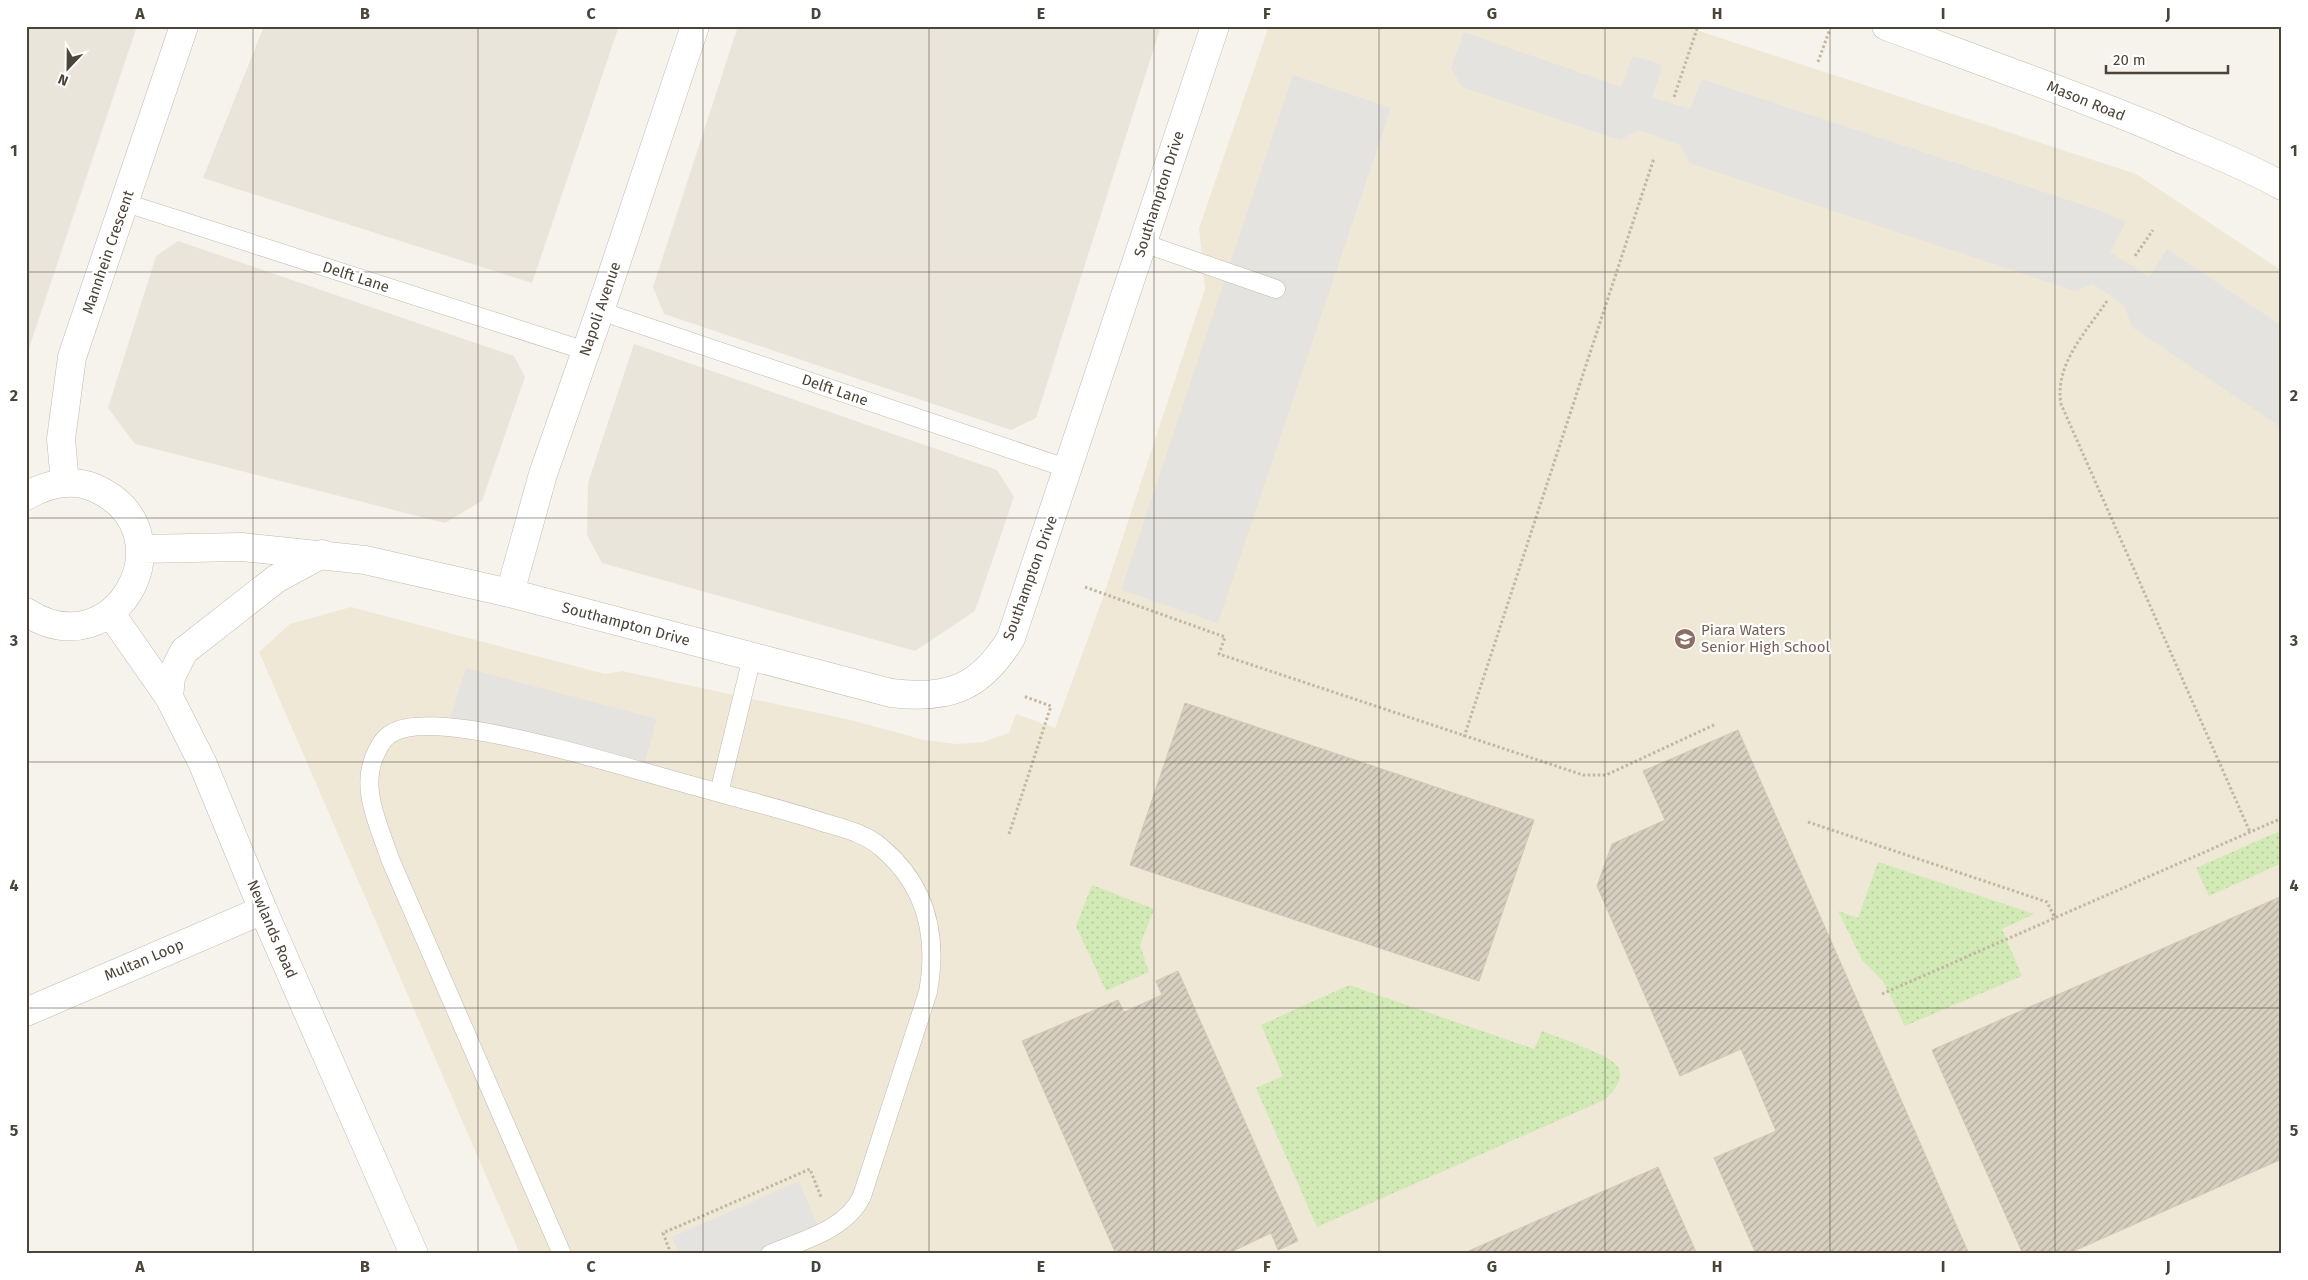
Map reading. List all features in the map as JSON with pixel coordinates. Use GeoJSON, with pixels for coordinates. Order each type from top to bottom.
{"type":"FeatureCollection","features":[{"type":"Feature","properties":{"kind":"street","name":"Mannhein Crescent"},"geometry":{"type":"LineString","coordinates":[[65,482],[61,439],[72,357],[126,203],[184,26]]}},
{"type":"Feature","properties":{"kind":"street","name":"Napoli Avenue"},"geometry":{"type":"LineString","coordinates":[[510,593],[543,474],[600,311],[695,26]]}},
{"type":"Feature","properties":{"kind":"street","name":"Southampton Drive"},"geometry":{"type":"LineString","coordinates":[[141,549],[242,547],[322,554],[364,560],[510,593],[891,693],[918,696],[944,694],[967,685],[983,675],[1000,657],[1011,638],[1069,469],[1215,26]]}},
{"type":"Feature","properties":{"kind":"street","name":"Mason Road"},"geometry":{"type":"LineString","coordinates":[[1886,26],[2022,75],[2140,122],[2256,171],[2282,186]]}},
{"type":"Feature","properties":{"kind":"street"},"geometry":{"type":"LineString","coordinates":[[26,496],[41,488],[65,482],[87,485],[108,494],[124,509],[136,528],[141,549],[138,574],[128,596],[111,614],[89,624],[64,627],[40,621],[26,612]]}},
{"type":"Feature","properties":{"kind":"street"},"geometry":{"type":"LineString","coordinates":[[169,697],[171,677],[184,650],[276,579],[322,554]]}},
{"type":"Feature","properties":{"kind":"street","name":"Newlands Road"},"geometry":{"type":"LineString","coordinates":[[111,614],[169,697],[202,762],[263,910],[414,1254]]}},
{"type":"Feature","properties":{"kind":"street","name":"Multan Loop"},"geometry":{"type":"LineString","coordinates":[[26,1012],[263,910]]}},
{"type":"Feature","properties":{"kind":"lane","name":"Delft Lane"},"geometry":{"type":"LineString","coordinates":[[126,203],[586,351]]}},
{"type":"Feature","properties":{"kind":"lane"},"geometry":{"type":"LineString","coordinates":[[1143,243],[1276,289]]}},
{"type":"Feature","properties":{"kind":"lane","name":"Delft Lane"},"geometry":{"type":"LineString","coordinates":[[600,311],[1069,469]]}},
{"type":"Feature","properties":{"kind":"lane"},"geometry":{"type":"LineString","coordinates":[[719,793],[752,657]]}},
{"type":"Feature","properties":{"kind":"lane"},"geometry":{"type":"LineString","coordinates":[[562,1254],[390,859],[368,789],[368,776],[373,757],[381,743],[392,733],[410,727],[472,730],[532,743],[790,811],[864,835],[896,862],[916,891],[928,920],[933,943],[932,968],[928,992],[858,1206],[843,1221],[770,1254]]}},
{"type":"Feature","properties":{"kind":"path"},"geometry":{"type":"LineString","coordinates":[[1674,97],[1698,26]]}},
{"type":"Feature","properties":{"kind":"path"},"geometry":{"type":"LineString","coordinates":[[1818,62],[1831,26]]}},
{"type":"Feature","properties":{"kind":"path"},"geometry":{"type":"LineString","coordinates":[[1464,737],[1654,158]]}},
{"type":"Feature","properties":{"kind":"path"},"geometry":{"type":"LineString","coordinates":[[2135,256],[2153,230]]}},
{"type":"Feature","properties":{"kind":"path"},"geometry":{"type":"LineString","coordinates":[[2107,301],[2066,362],[2058,390],[2061,404],[2250,832]]}},
{"type":"Feature","properties":{"kind":"path"},"geometry":{"type":"LineString","coordinates":[[1085,587],[1225,637],[1219,654],[1583,775],[1606,775],[1716,724]]}},
{"type":"Feature","properties":{"kind":"path"},"geometry":{"type":"LineString","coordinates":[[1009,834],[1051,706],[1023,696]]}},
{"type":"Feature","properties":{"kind":"path"},"geometry":{"type":"LineString","coordinates":[[1882,994],[2282,818]]}},
{"type":"Feature","properties":{"kind":"path"},"geometry":{"type":"LineString","coordinates":[[1808,822],[2047,902],[2055,918]]}},
{"type":"Feature","properties":{"kind":"path"},"geometry":{"type":"LineString","coordinates":[[671,1254],[663,1233],[810,1168],[822,1200]]}},
{"type":"Feature","properties":{"kind":"shaded area"},"geometry":{"type":"Polygon","coordinates":[[[26,26],[137,26],[26,357],[26,26]]]}},
{"type":"Feature","properties":{"kind":"shaded area"},"geometry":{"type":"Polygon","coordinates":[[[264,26],[619,26],[532,283],[203,178],[264,26]]]}},
{"type":"Feature","properties":{"kind":"shaded area"},"geometry":{"type":"Polygon","coordinates":[[[738,26],[1161,26],[1036,418],[1011,430],[664,314],[653,287],[738,26]]]}},
{"type":"Feature","properties":{"kind":"shaded area","name":"Piara Waters Senior High School"},"geometry":{"type":"Polygon","coordinates":[[[1269,26],[1684,26],[2136,174],[2282,271],[2282,1254],[520,1254],[259,652],[290,624],[351,607],[605,674],[622,671],[851,720],[924,740],[956,744],[983,742],[1009,733],[1016,714],[1055,728],[1101,603],[1205,289],[1199,228],[1269,26]]]}},
{"type":"Feature","properties":{"kind":"shaded area"},"geometry":{"type":"Polygon","coordinates":[[[1464,32],[1621,87],[1633,56],[1663,65],[1652,97],[1690,109],[1702,79],[2095,209],[2126,222],[2110,252],[2149,277],[2167,249],[2282,326],[2282,428],[2132,327],[2124,305],[2093,284],[2075,291],[1690,163],[1680,145],[1639,130],[1620,140],[1462,87],[1451,68],[1464,32]]]}},
{"type":"Feature","properties":{"kind":"shaded area"},"geometry":{"type":"Polygon","coordinates":[[[1293,75],[1391,108],[1218,623],[1121,590],[1293,75]]]}},
{"type":"Feature","properties":{"kind":"shaded area"},"geometry":{"type":"Polygon","coordinates":[[[178,241],[514,356],[525,377],[482,501],[445,523],[135,444],[108,408],[156,256],[178,241]]]}},
{"type":"Feature","properties":{"kind":"shaded area"},"geometry":{"type":"Polygon","coordinates":[[[634,344],[997,470],[1014,497],[975,611],[915,651],[602,563],[587,535],[588,483],[634,344]]]}},
{"type":"Feature","properties":{"kind":"shaded area"},"geometry":{"type":"Polygon","coordinates":[[[466,668],[657,719],[642,772],[447,728],[466,668]]]}},
{"type":"Feature","properties":{"kind":"shaded area"},"geometry":{"type":"Polygon","coordinates":[[[799,1181],[820,1232],[770,1254],[679,1254],[672,1237],[799,1181]]]}},
{"type":"Feature","properties":{"kind":"green space"},"geometry":{"type":"Polygon","coordinates":[[[2282,830],[2282,863],[2209,896],[2196,868],[2282,830]]]}},
{"type":"Feature","properties":{"kind":"green space"},"geometry":{"type":"Polygon","coordinates":[[[1878,862],[2034,914],[2002,929],[2022,976],[1905,1026],[1883,981],[1862,960],[1838,911],[1858,918],[1878,862]]]}},
{"type":"Feature","properties":{"kind":"green space"},"geometry":{"type":"Polygon","coordinates":[[[1092,885],[1154,909],[1140,945],[1149,972],[1106,991],[1076,926],[1092,885]]]}},
{"type":"Feature","properties":{"kind":"green space"},"geometry":{"type":"Polygon","coordinates":[[[1349,985],[1534,1049],[1542,1031],[1595,1052],[1614,1062],[1620,1072],[1619,1081],[1604,1100],[1317,1227],[1256,1088],[1283,1076],[1261,1025],[1349,985]]]}},
{"type":"Feature","properties":{"kind":"building"},"geometry":{"type":"Polygon","coordinates":[[[1185,703],[1534,820],[1479,981],[1130,865],[1185,703]]]}},
{"type":"Feature","properties":{"kind":"building"},"geometry":{"type":"Polygon","coordinates":[[[1738,730],[1969,1254],[1756,1254],[1714,1158],[1776,1131],[1741,1049],[1680,1076],[1597,886],[1612,844],[1665,820],[1643,771],[1738,730]]]}},
{"type":"Feature","properties":{"kind":"building"},"geometry":{"type":"Polygon","coordinates":[[[2282,896],[2282,1159],[2067,1254],[2023,1254],[1932,1050],[2282,896]]]}},
{"type":"Feature","properties":{"kind":"building"},"geometry":{"type":"Polygon","coordinates":[[[1178,971],[1298,1241],[1278,1250],[1271,1233],[1227,1254],[1116,1254],[1022,1041],[1118,1000],[1124,1012],[1162,995],[1156,981],[1178,971]]]}},
{"type":"Feature","properties":{"kind":"building"},"geometry":{"type":"Polygon","coordinates":[[[1658,1167],[1697,1254],[1462,1254],[1658,1167]]]}},
{"type":"Feature","properties":{"kind":"place","name":"Piara Waters Senior High School"},"geometry":{"type":"Point","coordinates":[1685,639]}}]}
